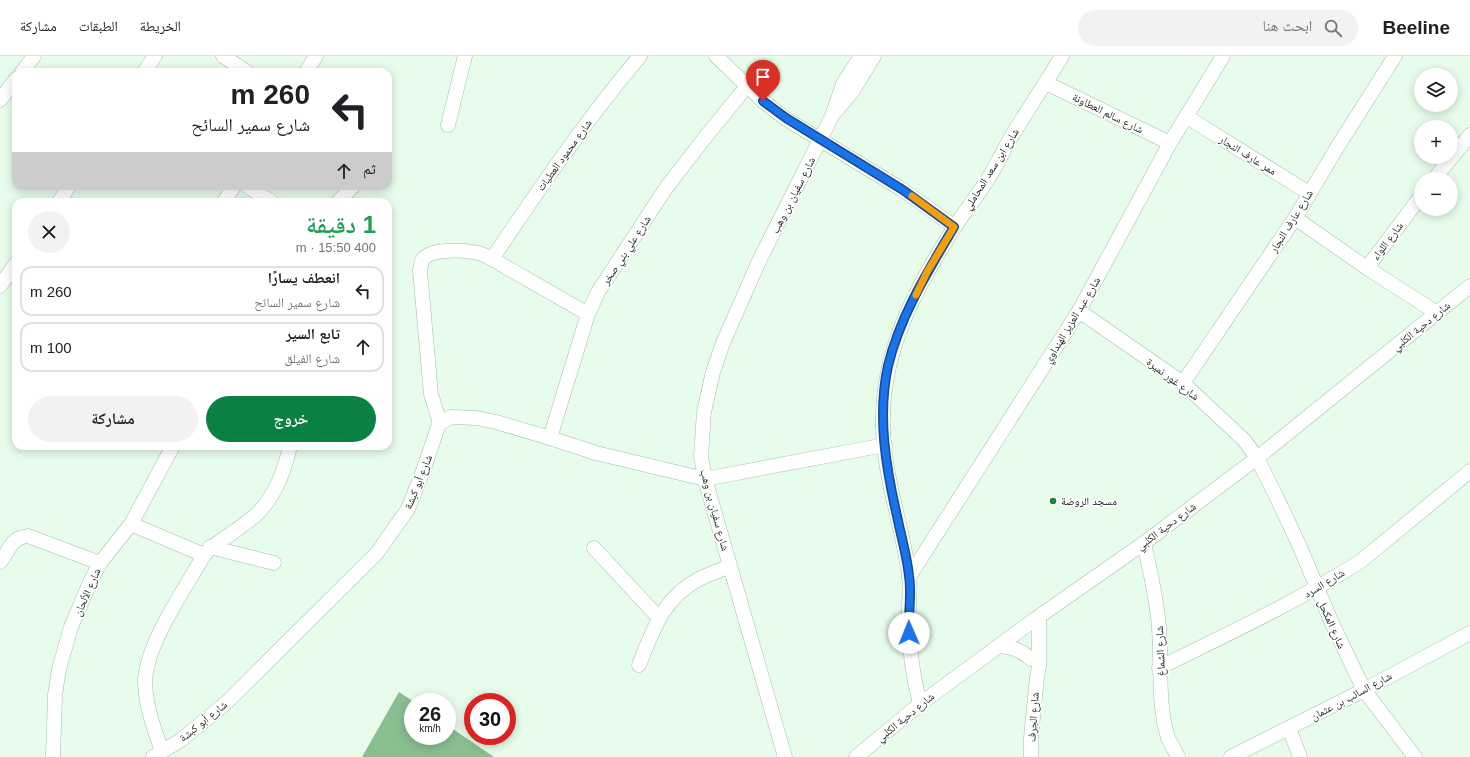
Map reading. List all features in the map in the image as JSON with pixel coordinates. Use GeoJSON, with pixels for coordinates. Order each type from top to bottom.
{"type":"FeatureCollection","features":[{"type":"Feature","properties":{"kind":"street"},"geometry":{"type":"LineString","coordinates":[[25,68],[34,56]]}},
{"type":"Feature","properties":{"kind":"street"},"geometry":{"type":"LineString","coordinates":[[147,68],[155,56]]}},
{"type":"Feature","properties":{"kind":"street"},"geometry":{"type":"LineString","coordinates":[[223,56],[241,68]]}},
{"type":"Feature","properties":{"kind":"street"},"geometry":{"type":"LineString","coordinates":[[308,68],[316,56]]}},
{"type":"Feature","properties":{"kind":"street"},"geometry":{"type":"LineString","coordinates":[[448,126],[465,56]]}},
{"type":"Feature","properties":{"kind":"street","name":"شارع محمود العطيات"},"geometry":{"type":"LineString","coordinates":[[492,259],[574,139],[640,56]]}},
{"type":"Feature","properties":{"kind":"street"},"geometry":{"type":"LineString","coordinates":[[716,56],[763,101],[786,118],[903,190],[954,227]]}},
{"type":"Feature","properties":{"kind":"street","name":"شارع سفيان بن وهب"},"geometry":{"type":"LineString","coordinates":[[785,757],[705,479],[701,456],[704,412],[713,372],[723,343],[759,261],[821,140],[832,116],[843,84],[861,56]]}},
{"type":"Feature","properties":{"kind":"street","name":"شارع سفيان بن وهب"},"geometry":{"type":"LineString","coordinates":[[832,116],[852,92],[874,56]]}},
{"type":"Feature","properties":{"kind":"street","name":"شارع ابن سعد المحاملي"},"geometry":{"type":"LineString","coordinates":[[920,704],[910,657],[909,578],[890,484],[884,445],[882,418],[888,366],[898,334],[927,272],[954,227],[985,184],[1009,141],[1062,56]]}},
{"type":"Feature","properties":{"kind":"street","name":"شارع عبد العزيز الهنداوي"},"geometry":{"type":"LineString","coordinates":[[909,578],[1079,311],[1170,143],[1223,56]]}},
{"type":"Feature","properties":{"kind":"street","name":"شارع عارف النجار"},"geometry":{"type":"LineString","coordinates":[[1183,383],[1295,218],[1309,193],[1395,56]]}},
{"type":"Feature","properties":{"kind":"street","name":"شارع سالم العطاونة"},"geometry":{"type":"LineString","coordinates":[[1046,82],[1170,143]]}},
{"type":"Feature","properties":{"kind":"street","name":"شارع علي بني صخر"},"geometry":{"type":"LineString","coordinates":[[550,438],[588,314],[598,292],[664,192],[703,140],[747,86]]}},
{"type":"Feature","properties":{"kind":"street"},"geometry":{"type":"LineString","coordinates":[[0,100],[12,88]]}},
{"type":"Feature","properties":{"kind":"street","name":"ممر عارف النجار"},"geometry":{"type":"LineString","coordinates":[[1187,117],[1309,193]]}},
{"type":"Feature","properties":{"kind":"street"},"geometry":{"type":"LineString","coordinates":[[1440,172],[1470,135]]}},
{"type":"Feature","properties":{"kind":"street"},"geometry":{"type":"LineString","coordinates":[[253,190],[266,198]]}},
{"type":"Feature","properties":{"kind":"street"},"geometry":{"type":"LineString","coordinates":[[342,198],[349,190]]}},
{"type":"Feature","properties":{"kind":"street","name":"شارع اللواء"},"geometry":{"type":"LineString","coordinates":[[1367,268],[1414,205]]}},
{"type":"Feature","properties":{"kind":"street","name":"شارع اللواء"},"geometry":{"type":"LineString","coordinates":[[1295,218],[1367,268],[1437,313]]}},
{"type":"Feature","properties":{"kind":"street"},"geometry":{"type":"LineString","coordinates":[[588,314],[492,259],[479,254],[458,251],[443,251],[424,258],[420,271],[431,394],[440,423],[451,417],[477,418],[496,422],[596,453],[705,479],[884,445]]}},
{"type":"Feature","properties":{"kind":"street"},"geometry":{"type":"LineString","coordinates":[[7,284],[12,272]]}},
{"type":"Feature","properties":{"kind":"street","name":"شارع دحية الكلبي"},"geometry":{"type":"LineString","coordinates":[[856,757],[920,704],[1034,620],[1144,543],[1257,458],[1470,286]]}},
{"type":"Feature","properties":{"kind":"street","name":"شارع غور نميرة"},"geometry":{"type":"LineString","coordinates":[[1079,311],[1183,383],[1244,440],[1257,458]]}},
{"type":"Feature","properties":{"kind":"street","name":"شارع أبو كبشة"},"geometry":{"type":"LineString","coordinates":[[158,754],[187,735],[226,703],[377,553],[408,509],[416,493],[440,423]]}},
{"type":"Feature","properties":{"kind":"street","name":"شارع الألحان"},"geometry":{"type":"LineString","coordinates":[[53,757],[55,694],[59,669],[71,627],[100,563],[131,524],[170,450]]}},
{"type":"Feature","properties":{"kind":"street"},"geometry":{"type":"LineString","coordinates":[[158,754],[147,701],[145,682],[147,665],[164,626],[207,551],[235,531],[259,511],[272,494],[280,478],[289,450]]}},
{"type":"Feature","properties":{"kind":"street","name":"شارع المكحل"},"geometry":{"type":"LineString","coordinates":[[1257,458],[1300,547],[1346,655],[1364,690],[1415,757]]}},
{"type":"Feature","properties":{"kind":"street","name":"شارع السرد"},"geometry":{"type":"LineString","coordinates":[[1159,668],[1289,604],[1317,588],[1361,560],[1470,471]]}},
{"type":"Feature","properties":{"kind":"street"},"geometry":{"type":"LineString","coordinates":[[131,524],[181,544],[207,551],[274,563]]}},
{"type":"Feature","properties":{"kind":"street"},"geometry":{"type":"LineString","coordinates":[[0,562],[15,540],[22,536],[28,536],[100,563]]}},
{"type":"Feature","properties":{"kind":"street","name":"شارع الشماغ"},"geometry":{"type":"LineString","coordinates":[[1144,543],[1157,606],[1159,630],[1159,668],[1164,715],[1169,738],[1178,757]]}},
{"type":"Feature","properties":{"kind":"street"},"geometry":{"type":"LineString","coordinates":[[594,548],[658,618]]}},
{"type":"Feature","properties":{"kind":"street"},"geometry":{"type":"LineString","coordinates":[[639,665],[658,618],[664,609],[680,592],[698,579],[730,566]]}},
{"type":"Feature","properties":{"kind":"street"},"geometry":{"type":"LineString","coordinates":[[1034,620],[1031,659],[1037,677]]}},
{"type":"Feature","properties":{"kind":"street","name":"شارع الجرف"},"geometry":{"type":"LineString","coordinates":[[1031,757],[1031,738],[1039,666],[1034,620]]}},
{"type":"Feature","properties":{"kind":"street","name":"شارع السائب بن عثمان"},"geometry":{"type":"LineString","coordinates":[[1232,757],[1364,690],[1470,633]]}},
{"type":"Feature","properties":{"kind":"street"},"geometry":{"type":"LineString","coordinates":[[998,646],[1012,647],[1021,651],[1031,659]]}},
{"type":"Feature","properties":{"kind":"street"},"geometry":{"type":"LineString","coordinates":[[1289,728],[1300,757]]}},
{"type":"Feature","properties":{"kind":"green space"},"geometry":{"type":"Polygon","coordinates":[[[399,692],[404,695],[404,745],[456,745],[456,731],[464,737],[464,745],[476,745],[494,757],[362,757],[399,692]]]}},
{"type":"Feature","properties":{"kind":"slow traffic"},"geometry":{"type":"LineString","coordinates":[[912,196],[954,227],[927,272],[916,295]]}},
{"type":"Feature","properties":{"kind":"place","name":"مسجد الروضة"},"geometry":{"type":"Point","coordinates":[1053,501]}},
{"type":"Feature","properties":{"kind":"route"},"geometry":{"type":"LineString","coordinates":[[763,101],[786,118],[903,190],[954,227],[927,272],[898,334],[888,366],[884,392],[882,418],[884,445],[890,484],[906,555],[909,578],[909,633]]}}]}
